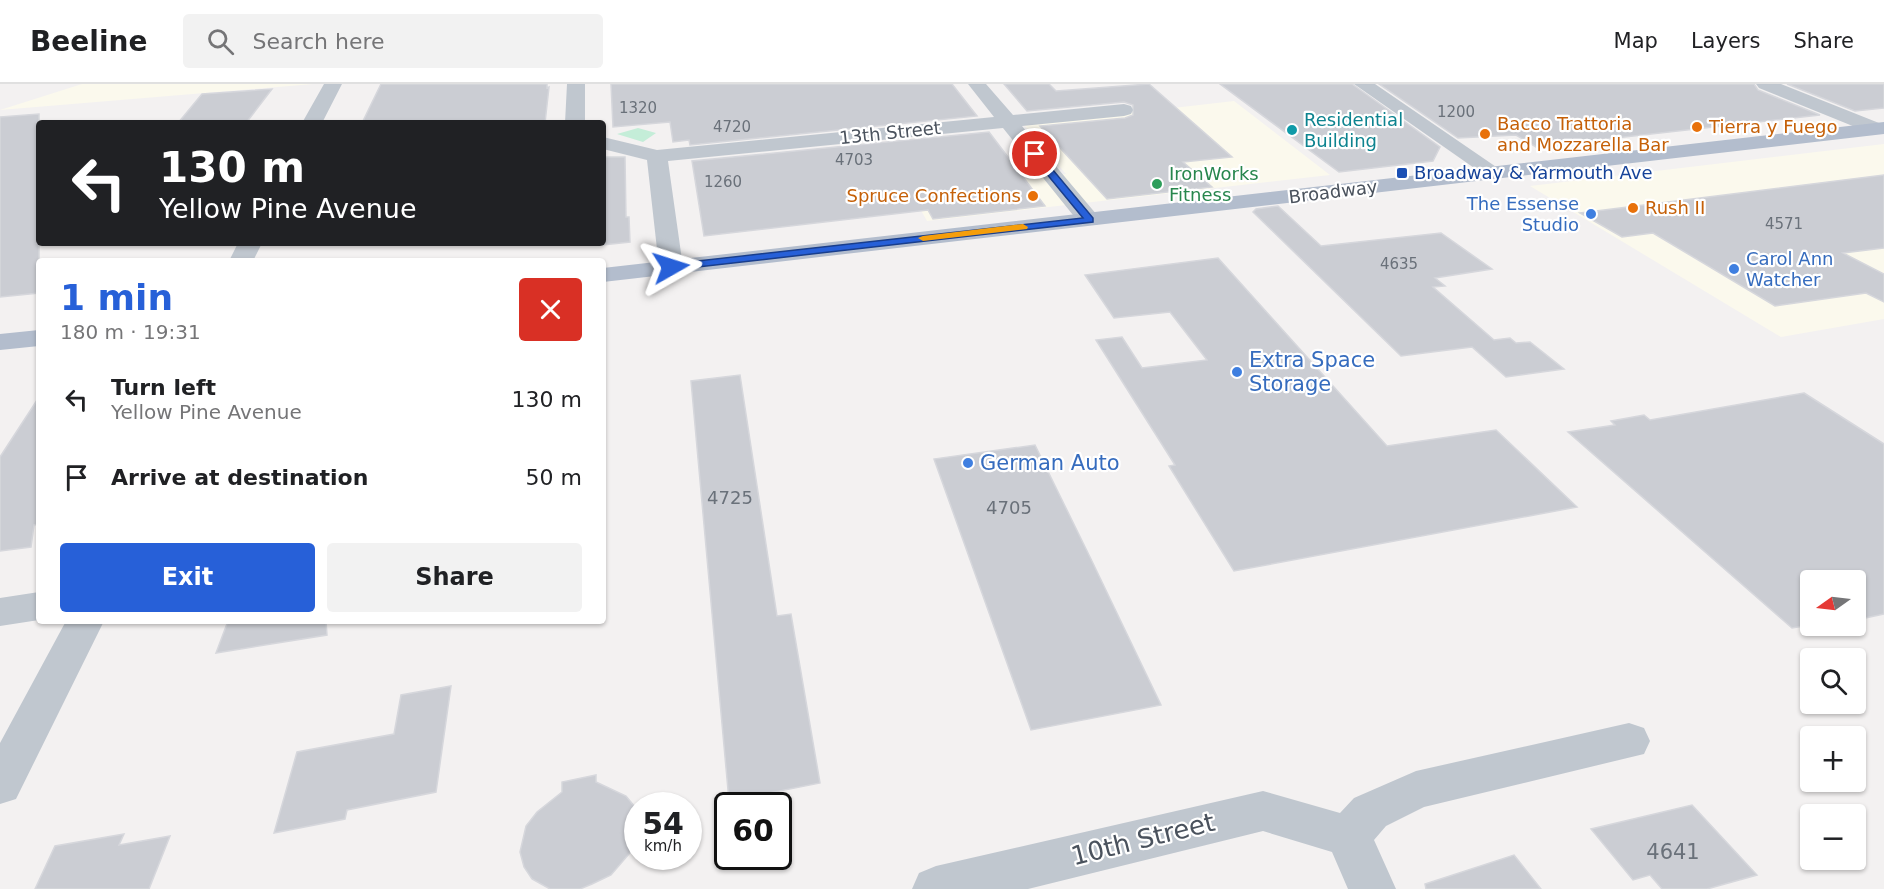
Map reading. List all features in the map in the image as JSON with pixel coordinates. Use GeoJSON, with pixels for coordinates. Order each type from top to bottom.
{"type":"FeatureCollection","features":[{"type":"Feature","properties":{"kind":"main road","name":"Broadway"},"geometry":{"type":"LineString","coordinates":[[606,275],[1881,129]]}},
{"type":"Feature","properties":{"kind":"main road"},"geometry":{"type":"LineString","coordinates":[[0,342],[36,338]]}},
{"type":"Feature","properties":{"kind":"street"},"geometry":{"type":"LineString","coordinates":[[314,120],[333,84]]}},
{"type":"Feature","properties":{"kind":"street"},"geometry":{"type":"LineString","coordinates":[[574,120],[576,84]]}},
{"type":"Feature","properties":{"kind":"street"},"geometry":{"type":"LineString","coordinates":[[977,84],[1089,220]]}},
{"type":"Feature","properties":{"kind":"street"},"geometry":{"type":"LineString","coordinates":[[1363,84],[1494,173]]}},
{"type":"Feature","properties":{"kind":"street"},"geometry":{"type":"LineString","coordinates":[[1765,84],[1881,129]]}},
{"type":"Feature","properties":{"kind":"street","name":"13th Street"},"geometry":{"type":"LineString","coordinates":[[606,144],[657,156],[1124,110]]}},
{"type":"Feature","properties":{"kind":"street"},"geometry":{"type":"LineString","coordinates":[[657,156],[671,267]]}},
{"type":"Feature","properties":{"kind":"street"},"geometry":{"type":"LineString","coordinates":[[0,612],[36,606]]}},
{"type":"Feature","properties":{"kind":"street"},"geometry":{"type":"LineString","coordinates":[[0,784],[83,624]]}},
{"type":"Feature","properties":{"kind":"street"},"geometry":{"type":"LineString","coordinates":[[1372,889],[1359,824],[1416,789],[1629,741]]}},
{"type":"Feature","properties":{"kind":"street","name":"10th Street"},"geometry":{"type":"LineString","coordinates":[[936,889],[1263,811],[1359,824]]}},
{"type":"Feature","properties":{"kind":"shaded area"},"geometry":{"type":"Polygon","coordinates":[[[82,84],[313,84],[0,110],[82,84]]]}},
{"type":"Feature","properties":{"kind":"shaded area"},"geometry":{"type":"Polygon","coordinates":[[[1234,101],[1330,175],[927,221],[911,193],[1066,174],[1024,125],[1234,101]]]}},
{"type":"Feature","properties":{"kind":"shaded area"},"geometry":{"type":"Polygon","coordinates":[[[1884,144],[1884,319],[1781,337],[1530,186],[1884,144]]]}},
{"type":"Feature","properties":{"kind":"green space"},"geometry":{"type":"Polygon","coordinates":[[[638,128],[656,133],[643,142],[617,134],[638,128]]]}},
{"type":"Feature","properties":{"kind":"building"},"geometry":{"type":"Polygon","coordinates":[[[381,84],[547,84],[547,88],[549,87],[545,120],[363,120],[381,84]]]}},
{"type":"Feature","properties":{"kind":"building"},"geometry":{"type":"Polygon","coordinates":[[[611,84],[952,84],[977,116],[690,145],[689,140],[673,142],[670,122],[613,127],[611,84]]]}},
{"type":"Feature","properties":{"kind":"building"},"geometry":{"type":"Polygon","coordinates":[[[1004,84],[1049,84],[1056,91],[1149,84],[1232,157],[1183,162],[1212,187],[1107,199],[1040,126],[1125,118],[1133,115],[1133,105],[1124,102],[1027,111],[1004,84]]]}},
{"type":"Feature","properties":{"kind":"building"},"geometry":{"type":"Polygon","coordinates":[[[1220,84],[1352,84],[1440,147],[1433,161],[1339,172],[1220,84]]]}},
{"type":"Feature","properties":{"kind":"building"},"geometry":{"type":"Polygon","coordinates":[[[1379,84],[1754,84],[1758,90],[1820,115],[1536,147],[1516,135],[1458,138],[1379,84]]]}},
{"type":"Feature","properties":{"kind":"building"},"geometry":{"type":"Polygon","coordinates":[[[1787,84],[1884,84],[1884,108],[1855,111],[1787,84]]]}},
{"type":"Feature","properties":{"kind":"building"},"geometry":{"type":"Polygon","coordinates":[[[272,89],[248,120],[180,120],[202,94],[272,89]]]}},
{"type":"Feature","properties":{"kind":"building"},"geometry":{"type":"Polygon","coordinates":[[[39,114],[39,120],[36,120],[36,246],[39,246],[39,258],[36,258],[36,293],[0,297],[0,117],[39,114]]]}},
{"type":"Feature","properties":{"kind":"building"},"geometry":{"type":"Polygon","coordinates":[[[989,132],[1045,206],[933,219],[928,210],[704,236],[692,161],[989,132]]]}},
{"type":"Feature","properties":{"kind":"building"},"geometry":{"type":"Polygon","coordinates":[[[606,157],[625,157],[626,217],[629,217],[630,242],[606,245],[606,157]]]}},
{"type":"Feature","properties":{"kind":"building"},"geometry":{"type":"Polygon","coordinates":[[[1884,175],[1884,248],[1843,253],[1884,274],[1884,302],[1866,293],[1775,306],[1653,233],[1622,237],[1580,213],[1884,175]]]}},
{"type":"Feature","properties":{"kind":"building"},"geometry":{"type":"Polygon","coordinates":[[[1278,206],[1321,246],[1441,233],[1492,269],[1435,278],[1445,286],[1433,287],[1494,340],[1510,338],[1516,343],[1530,342],[1564,369],[1506,377],[1472,347],[1401,356],[1253,212],[1256,209],[1278,206]]]}},
{"type":"Feature","properties":{"kind":"building"},"geometry":{"type":"Polygon","coordinates":[[[1218,258],[1387,446],[1496,430],[1577,507],[1234,571],[1169,466],[1175,465],[1096,340],[1122,337],[1142,368],[1207,360],[1170,312],[1114,318],[1085,275],[1218,258]]]}},
{"type":"Feature","properties":{"kind":"building"},"geometry":{"type":"Polygon","coordinates":[[[740,375],[777,616],[791,614],[820,783],[774,792],[728,792],[691,381],[740,375]]]}},
{"type":"Feature","properties":{"kind":"building"},"geometry":{"type":"Polygon","coordinates":[[[1804,393],[1884,444],[1884,614],[1866,618],[1866,570],[1800,570],[1800,627],[1792,628],[1568,432],[1615,425],[1611,421],[1644,415],[1650,420],[1804,393]]]}},
{"type":"Feature","properties":{"kind":"building"},"geometry":{"type":"Polygon","coordinates":[[[36,402],[36,525],[34,525],[31,547],[0,551],[0,457],[36,402]]]}},
{"type":"Feature","properties":{"kind":"building"},"geometry":{"type":"Polygon","coordinates":[[[1035,445],[1161,705],[1031,730],[934,459],[1035,445]]]}},
{"type":"Feature","properties":{"kind":"building"},"geometry":{"type":"Polygon","coordinates":[[[227,624],[326,624],[327,635],[216,653],[227,624]]]}},
{"type":"Feature","properties":{"kind":"building"},"geometry":{"type":"Polygon","coordinates":[[[451,686],[436,792],[347,810],[345,819],[274,833],[297,752],[394,734],[401,695],[451,686]]]}},
{"type":"Feature","properties":{"kind":"building"},"geometry":{"type":"Polygon","coordinates":[[[596,775],[596,782],[624,795],[624,860],[611,875],[580,889],[550,889],[532,879],[524,867],[520,852],[526,826],[537,812],[562,792],[562,782],[596,775]]]}},
{"type":"Feature","properties":{"kind":"building"},"geometry":{"type":"Polygon","coordinates":[[[1692,805],[1757,875],[1707,889],[1662,889],[1650,875],[1633,880],[1591,829],[1692,805]]]}},
{"type":"Feature","properties":{"kind":"building"},"geometry":{"type":"Polygon","coordinates":[[[124,834],[119,845],[170,836],[149,889],[35,889],[55,846],[124,834]]]}},
{"type":"Feature","properties":{"kind":"building"},"geometry":{"type":"Polygon","coordinates":[[[1514,855],[1541,889],[1426,889],[1425,884],[1514,855]]]}},
{"type":"Feature","properties":{"kind":"slow traffic"},"geometry":{"type":"LineString","coordinates":[[923,238],[1023,227]]}},
{"type":"Feature","properties":{"kind":"place","name":"Tierra y Fuego"},"geometry":{"type":"Point","coordinates":[1697,127]}},
{"type":"Feature","properties":{"kind":"place","name":"Residential Building"},"geometry":{"type":"Point","coordinates":[1292,130]}},
{"type":"Feature","properties":{"kind":"place","name":"Bacco Trattoria and Mozzarella Bar"},"geometry":{"type":"Point","coordinates":[1485,134]}},
{"type":"Feature","properties":{"kind":"place","name":"Broadway & Yarmouth Ave"},"geometry":{"type":"Point","coordinates":[1402,173]}},
{"type":"Feature","properties":{"kind":"place","name":"IronWorks Fitness"},"geometry":{"type":"Point","coordinates":[1157,184]}},
{"type":"Feature","properties":{"kind":"place","name":"Spruce Confections"},"geometry":{"type":"Point","coordinates":[1033,196]}},
{"type":"Feature","properties":{"kind":"place","name":"Rush II"},"geometry":{"type":"Point","coordinates":[1633,208]}},
{"type":"Feature","properties":{"kind":"place","name":"The Essense Studio"},"geometry":{"type":"Point","coordinates":[1591,214]}},
{"type":"Feature","properties":{"kind":"place","name":"Carol Ann Watcher"},"geometry":{"type":"Point","coordinates":[1734,269]}},
{"type":"Feature","properties":{"kind":"place","name":"Extra Space Storage"},"geometry":{"type":"Point","coordinates":[1237,372]}},
{"type":"Feature","properties":{"kind":"place","name":"German Auto"},"geometry":{"type":"Point","coordinates":[968,463]}},
{"type":"Feature","properties":{"kind":"route"},"geometry":{"type":"LineString","coordinates":[[671,267],[1089,220],[1035,154]]}}]}
